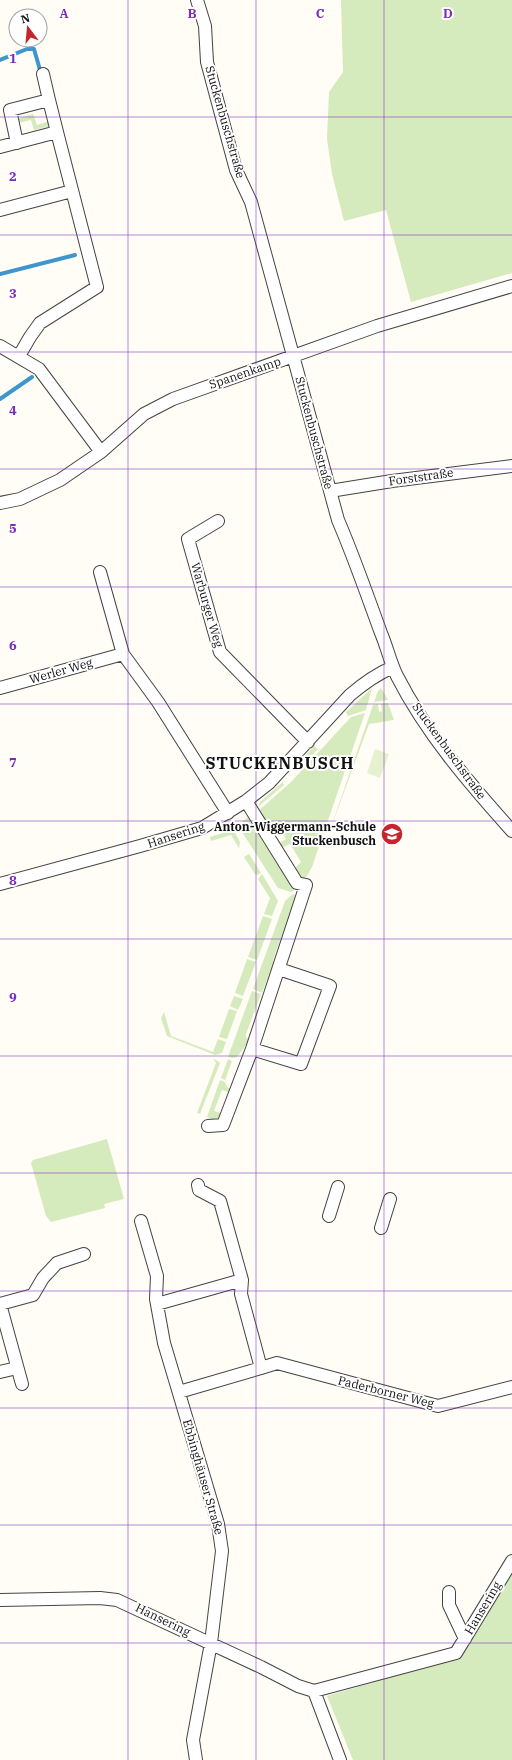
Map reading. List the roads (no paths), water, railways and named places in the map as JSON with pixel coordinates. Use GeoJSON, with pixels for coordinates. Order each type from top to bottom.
{"type":"FeatureCollection","features":[{"type":"Feature","properties":{"kind":"street","name":"Stuckenbuschstraße"},"geometry":{"type":"LineString","coordinates":[[197,0],[205,26],[207,62],[236,170],[251,202],[338,520],[354,557],[393,667],[434,736],[479,794],[512,831]]}},
{"type":"Feature","properties":{"kind":"street"},"geometry":{"type":"LineString","coordinates":[[20,356],[30,337],[40,323],[98,287],[72,192],[43,74]]}},
{"type":"Feature","properties":{"kind":"street"},"geometry":{"type":"LineString","coordinates":[[17,143],[10,110],[49,100]]}},
{"type":"Feature","properties":{"kind":"street"},"geometry":{"type":"LineString","coordinates":[[0,147],[57,132]]}},
{"type":"Feature","properties":{"kind":"street"},"geometry":{"type":"LineString","coordinates":[[0,210],[72,192]]}},
{"type":"Feature","properties":{"kind":"street","name":"Spanenkamp"},"geometry":{"type":"LineString","coordinates":[[0,503],[20,499],[40,491],[60,480],[101,452],[144,414],[167,402],[207,386],[377,326],[512,286]]}},
{"type":"Feature","properties":{"kind":"street"},"geometry":{"type":"LineString","coordinates":[[0,346],[20,356],[39,369],[101,452]]}},
{"type":"Feature","properties":{"kind":"street","name":"Forststraße"},"geometry":{"type":"LineString","coordinates":[[330,491],[392,481],[512,466]]}},
{"type":"Feature","properties":{"kind":"street","name":"Warburger Weg"},"geometry":{"type":"LineString","coordinates":[[218,521],[188,539],[220,652],[308,742]]}},
{"type":"Feature","properties":{"kind":"street"},"geometry":{"type":"LineString","coordinates":[[100,572],[123,654],[158,702],[228,813]]}},
{"type":"Feature","properties":{"kind":"street","name":"Werler Weg"},"geometry":{"type":"LineString","coordinates":[[0,688],[123,654]]}},
{"type":"Feature","properties":{"kind":"street","name":"Hansering"},"geometry":{"type":"LineString","coordinates":[[0,884],[202,828],[246,802],[269,783],[350,695],[364,683],[393,667]]}},
{"type":"Feature","properties":{"kind":"street"},"geometry":{"type":"LineString","coordinates":[[208,1126],[222,1125],[252,1049],[306,885],[297,883],[246,802]]}},
{"type":"Feature","properties":{"kind":"street"},"geometry":{"type":"LineString","coordinates":[[252,1049],[301,1064],[330,986],[279,969]]}},
{"type":"Feature","properties":{"kind":"street"},"geometry":{"type":"LineString","coordinates":[[198,1185],[200,1190],[220,1201],[241,1275],[241,1294],[261,1368]]}},
{"type":"Feature","properties":{"kind":"street"},"geometry":{"type":"LineString","coordinates":[[329,1216],[338,1187]]}},
{"type":"Feature","properties":{"kind":"street"},"geometry":{"type":"LineString","coordinates":[[381,1228],[390,1199]]}},
{"type":"Feature","properties":{"kind":"street","name":"Ebbinghäuser Straße"},"geometry":{"type":"LineString","coordinates":[[141,1221],[157,1276],[156,1304],[164,1343],[218,1524],[222,1551],[211,1644],[193,1740],[196,1760]]}},
{"type":"Feature","properties":{"kind":"street"},"geometry":{"type":"LineString","coordinates":[[22,1384],[0,1304],[33,1295],[43,1278],[57,1263],[84,1254]]}},
{"type":"Feature","properties":{"kind":"street"},"geometry":{"type":"LineString","coordinates":[[156,1304],[241,1275]]}},
{"type":"Feature","properties":{"kind":"street","name":"Paderborner Weg"},"geometry":{"type":"LineString","coordinates":[[179,1392],[277,1363],[438,1406],[512,1387]]}},
{"type":"Feature","properties":{"kind":"street"},"geometry":{"type":"LineString","coordinates":[[0,1372],[17,1368]]}},
{"type":"Feature","properties":{"kind":"street","name":"Hansering"},"geometry":{"type":"LineString","coordinates":[[0,1600],[92,1598],[117,1600],[298,1686],[314,1691],[456,1653],[512,1561]]}},
{"type":"Feature","properties":{"kind":"street"},"geometry":{"type":"LineString","coordinates":[[449,1592],[449,1605],[465,1639]]}},
{"type":"Feature","properties":{"kind":"street"},"geometry":{"type":"LineString","coordinates":[[314,1691],[340,1760]]}},
{"type":"Feature","properties":{"kind":"waterway"},"geometry":{"type":"LineString","coordinates":[[0,60],[27,49],[34,49],[40,70]]}},
{"type":"Feature","properties":{"kind":"waterway"},"geometry":{"type":"LineString","coordinates":[[0,274],[75,255]]}},
{"type":"Feature","properties":{"kind":"waterway"},"geometry":{"type":"LineString","coordinates":[[0,399],[32,377]]}},
{"type":"Feature","properties":{"kind":"place","name":"Anton-Wiggermann-Schule Stuckenbusch"},"geometry":{"type":"Point","coordinates":[392,834]}},
{"type":"Feature","properties":{"kind":"district","name":"STUCKENBUSCH"},"geometry":{"type":"Point","coordinates":[280,763]}}]}
